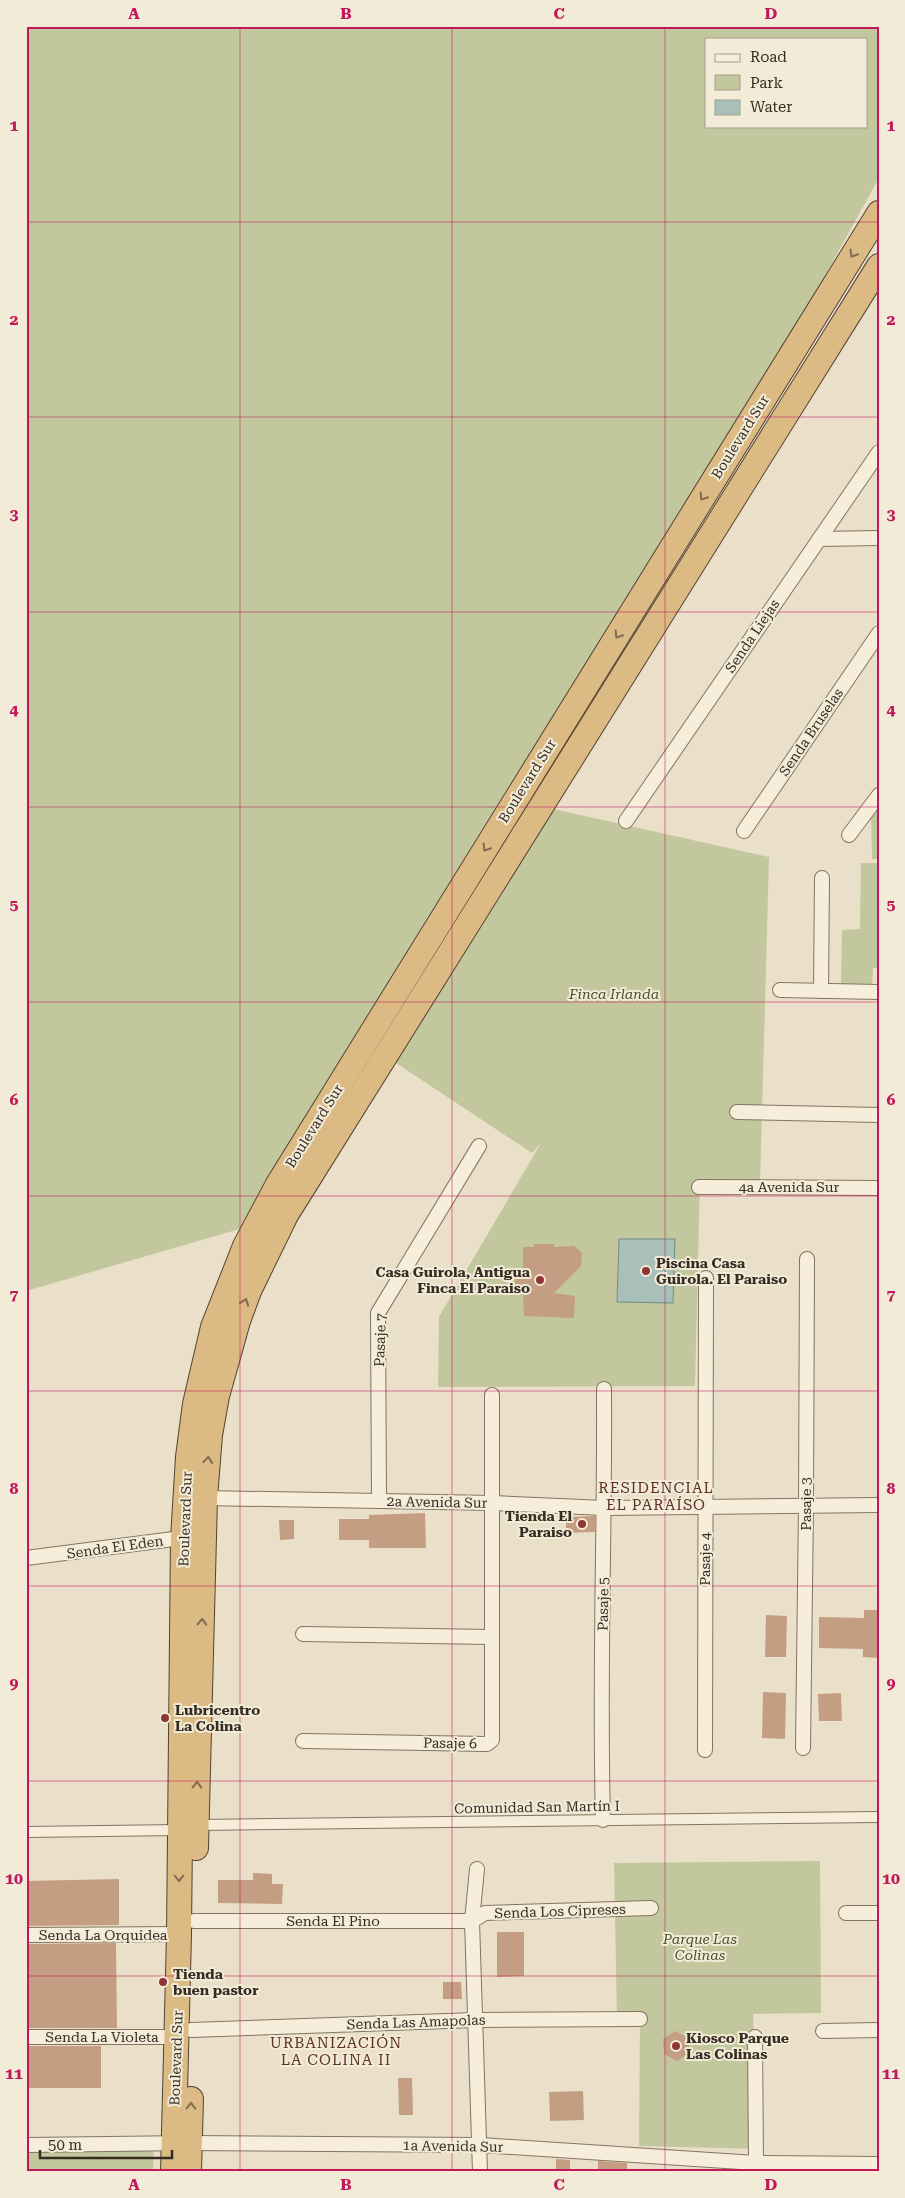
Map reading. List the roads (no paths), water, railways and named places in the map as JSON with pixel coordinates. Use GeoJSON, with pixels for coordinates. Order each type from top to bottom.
{"type":"FeatureCollection","features":[{"type":"Feature","properties":{"kind":"highway","name":"Boulevard Sur"},"geometry":{"type":"LineString","coordinates":[[189,2172],[182,2144],[194,1537],[188,1457],[204,1362],[213,1327],[257,1221],[278,1184],[879,213]]}},
{"type":"Feature","properties":{"kind":"highway","name":"Boulevard Sur"},"geometry":{"type":"LineString","coordinates":[[194,1537],[205,1498],[210,1435],[228,1352],[249,1291],[286,1215],[879,266]]}},
{"type":"Feature","properties":{"kind":"highway","name":"Boulevard Sur"},"geometry":{"type":"LineString","coordinates":[[173,2172],[182,2144]]}},
{"type":"Feature","properties":{"kind":"street","name":"Senda Liejas"},"geometry":{"type":"LineString","coordinates":[[626,822],[879,452]]}},
{"type":"Feature","properties":{"kind":"street"},"geometry":{"type":"LineString","coordinates":[[818,539],[879,538]]}},
{"type":"Feature","properties":{"kind":"street","name":"Senda Bruselas"},"geometry":{"type":"LineString","coordinates":[[744,830],[879,633]]}},
{"type":"Feature","properties":{"kind":"street"},"geometry":{"type":"LineString","coordinates":[[849,835],[879,795]]}},
{"type":"Feature","properties":{"kind":"street"},"geometry":{"type":"LineString","coordinates":[[821,991],[822,878]]}},
{"type":"Feature","properties":{"kind":"street"},"geometry":{"type":"LineString","coordinates":[[780,990],[879,992]]}},
{"type":"Feature","properties":{"kind":"street"},"geometry":{"type":"LineString","coordinates":[[737,1112],[879,1115]]}},
{"type":"Feature","properties":{"kind":"street","name":"Pasaje 7"},"geometry":{"type":"LineString","coordinates":[[379,1501],[378,1314],[479,1146]]}},
{"type":"Feature","properties":{"kind":"street","name":"4a Avenida Sur"},"geometry":{"type":"LineString","coordinates":[[700,1187],[879,1188]]}},
{"type":"Feature","properties":{"kind":"street","name":"Pasaje 3"},"geometry":{"type":"LineString","coordinates":[[803,1748],[807,1259]]}},
{"type":"Feature","properties":{"kind":"street","name":"Pasaje 4"},"geometry":{"type":"LineString","coordinates":[[705,1750],[706,1278]]}},
{"type":"Feature","properties":{"kind":"street","name":"Pasaje 5"},"geometry":{"type":"LineString","coordinates":[[603,1820],[601,1742],[605,1508],[604,1389]]}},
{"type":"Feature","properties":{"kind":"street","name":"Pasaje 6"},"geometry":{"type":"LineString","coordinates":[[303,1741],[490,1743],[492,1740],[492,1395]]}},
{"type":"Feature","properties":{"kind":"street","name":"2a Avenida Sur"},"geometry":{"type":"LineString","coordinates":[[205,1498],[493,1503],[605,1508],[879,1506]]}},
{"type":"Feature","properties":{"kind":"street","name":"Senda El Eden"},"geometry":{"type":"LineString","coordinates":[[26,1558],[194,1537]]}},
{"type":"Feature","properties":{"kind":"street"},"geometry":{"type":"LineString","coordinates":[[303,1634],[491,1636]]}},
{"type":"Feature","properties":{"kind":"street","name":"Comunidad San Martín I"},"geometry":{"type":"LineString","coordinates":[[26,1832],[188,1827],[879,1817]]}},
{"type":"Feature","properties":{"kind":"street"},"geometry":{"type":"LineString","coordinates":[[477,1868],[472,1921],[481,2145],[480,2172]]}},
{"type":"Feature","properties":{"kind":"street","name":"Senda Los Cipreses"},"geometry":{"type":"LineString","coordinates":[[472,1921],[485,1913],[651,1908]]}},
{"type":"Feature","properties":{"kind":"street"},"geometry":{"type":"LineString","coordinates":[[846,1913],[879,1913]]}},
{"type":"Feature","properties":{"kind":"street","name":"Senda El Pino"},"geometry":{"type":"LineString","coordinates":[[187,1928],[472,1921]]}},
{"type":"Feature","properties":{"kind":"street","name":"Senda La Orquidea"},"geometry":{"type":"LineString","coordinates":[[26,1935],[187,1928]]}},
{"type":"Feature","properties":{"kind":"street","name":"Senda Las Amapolas"},"geometry":{"type":"LineString","coordinates":[[184,2033],[476,2020],[640,2019]]}},
{"type":"Feature","properties":{"kind":"street"},"geometry":{"type":"LineString","coordinates":[[823,2030],[879,2030]]}},
{"type":"Feature","properties":{"kind":"street","name":"Senda La Violeta"},"geometry":{"type":"LineString","coordinates":[[26,2037],[184,2033]]}},
{"type":"Feature","properties":{"kind":"street"},"geometry":{"type":"LineString","coordinates":[[755,2037],[762,2166]]}},
{"type":"Feature","properties":{"kind":"street","name":"1a Avenida Sur"},"geometry":{"type":"LineString","coordinates":[[26,2145],[481,2145],[762,2166],[861,2168],[879,2164]]}},
{"type":"Feature","properties":{"kind":"water","name":"Piscina Casa Guirola. El Paraiso"},"geometry":{"type":"Polygon","coordinates":[[[619,1239],[675,1239],[673,1303],[617,1302],[619,1239]]]}},
{"type":"Feature","properties":{"kind":"place","name":"Piscina Casa Guirola. El Paraiso"},"geometry":{"type":"Point","coordinates":[646,1271]}},
{"type":"Feature","properties":{"kind":"place","name":"Casa Guirola, Antigua Finca El Paraiso"},"geometry":{"type":"Point","coordinates":[540,1280]}},
{"type":"Feature","properties":{"kind":"place","name":"Tienda El Paraiso"},"geometry":{"type":"Point","coordinates":[582,1524]}},
{"type":"Feature","properties":{"kind":"place","name":"Lubricentro La Colina"},"geometry":{"type":"Point","coordinates":[165,1718]}},
{"type":"Feature","properties":{"kind":"place","name":"Tienda buen pastor"},"geometry":{"type":"Point","coordinates":[163,1982]}},
{"type":"Feature","properties":{"kind":"place","name":"Kiosco Parque Las Colinas"},"geometry":{"type":"Point","coordinates":[676,2046]}},
{"type":"Feature","properties":{"kind":"district","name":"RESIDENCIAL EL PARAÍSO"},"geometry":{"type":"Point","coordinates":[656,1496]}},
{"type":"Feature","properties":{"kind":"district","name":"URBANIZACIÓN LA COLINA II"},"geometry":{"type":"Point","coordinates":[336,2052]}},
{"type":"Feature","properties":{"kind":"park label","name":"Finca Irlanda"},"geometry":{"type":"Point","coordinates":[614,994]}},
{"type":"Feature","properties":{"kind":"park label","name":"Parque Las Colinas"},"geometry":{"type":"Point","coordinates":[700,1948]}}]}
